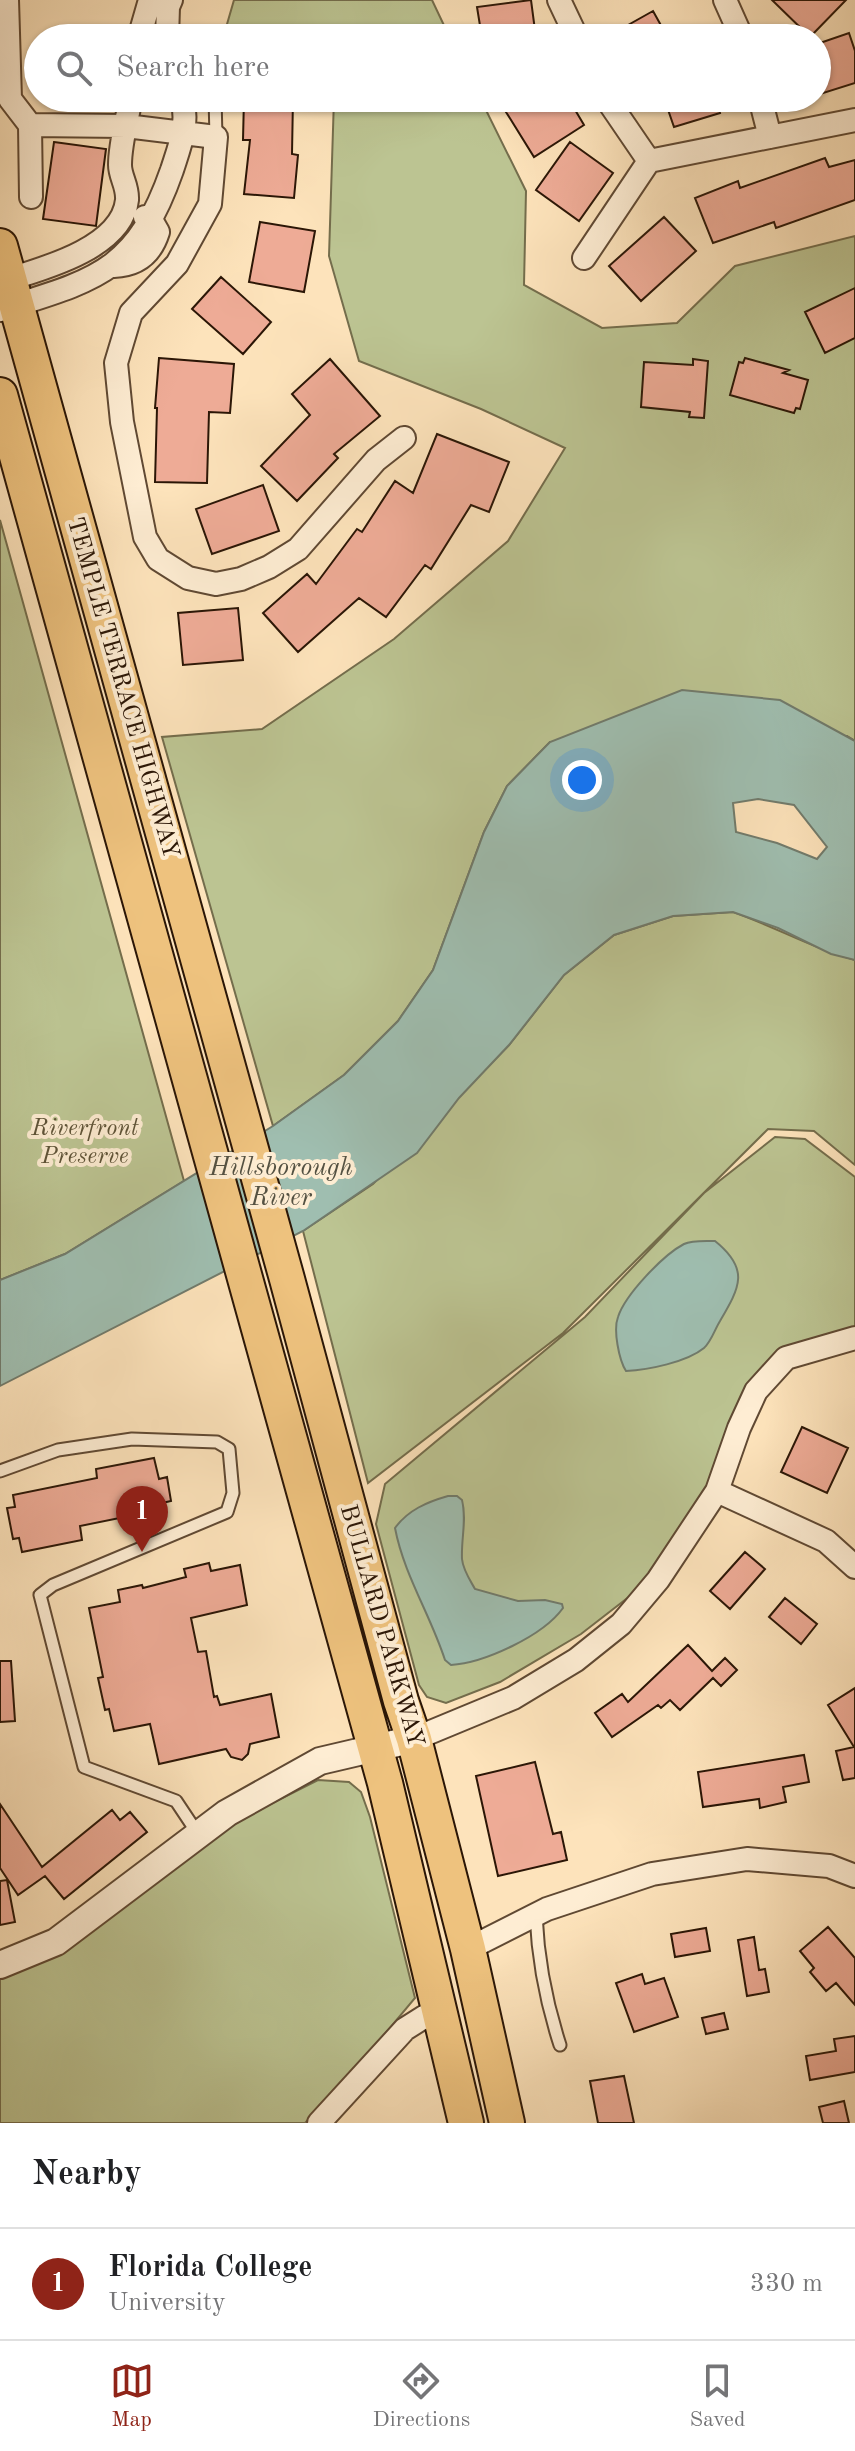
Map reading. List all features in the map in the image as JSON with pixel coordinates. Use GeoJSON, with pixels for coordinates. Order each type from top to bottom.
{"type":"FeatureCollection","features":[{"type":"Feature","properties":{"kind":"main road","name":"TEMPLE TERRACE HIGHWAY"},"geometry":{"type":"LineString","coordinates":[[0,246],[6,294],[245,1131]]}},
{"type":"Feature","properties":{"kind":"main road","name":"TEMPLE TERRACE HIGHWAY"},"geometry":{"type":"LineString","coordinates":[[0,395],[210,1156]]}},
{"type":"Feature","properties":{"kind":"main road","name":"BULLARD PARKWAY"},"geometry":{"type":"LineString","coordinates":[[245,1131],[414,1739],[468,1949],[507,2123]]}},
{"type":"Feature","properties":{"kind":"main road","name":"BULLARD PARKWAY"},"geometry":{"type":"LineString","coordinates":[[210,1156],[375,1748],[466,2123]]}},
{"type":"Feature","properties":{"kind":"street"},"geometry":{"type":"LineString","coordinates":[[7,0],[10,99],[30,125],[31,197]]}},
{"type":"Feature","properties":{"kind":"street"},"geometry":{"type":"LineString","coordinates":[[143,24],[150,0]]}},
{"type":"Feature","properties":{"kind":"street"},"geometry":{"type":"LineString","coordinates":[[167,24],[171,0]]}},
{"type":"Feature","properties":{"kind":"street"},"geometry":{"type":"LineString","coordinates":[[559,0],[570,24]]}},
{"type":"Feature","properties":{"kind":"street"},"geometry":{"type":"LineString","coordinates":[[725,0],[736,24]]}},
{"type":"Feature","properties":{"kind":"street"},"geometry":{"type":"LineString","coordinates":[[6,294],[83,254],[115,228],[125,212],[127,184],[120,168],[128,112]]}},
{"type":"Feature","properties":{"kind":"street"},"geometry":{"type":"LineString","coordinates":[[6,294],[76,286],[113,266],[140,237],[164,191],[185,132],[185,112]]}},
{"type":"Feature","properties":{"kind":"street"},"geometry":{"type":"LineString","coordinates":[[616,112],[649,161]]}},
{"type":"Feature","properties":{"kind":"street"},"geometry":{"type":"LineString","coordinates":[[764,112],[770,137]]}},
{"type":"Feature","properties":{"kind":"street"},"geometry":{"type":"LineString","coordinates":[[584,258],[649,161],[855,120]]}},
{"type":"Feature","properties":{"kind":"street"},"geometry":{"type":"LineString","coordinates":[[30,125],[126,126],[216,137],[210,204],[177,264],[131,313],[116,363],[122,422],[145,537],[158,559],[188,578],[216,584],[241,579],[269,567],[298,549],[376,460],[404,438]]}},
{"type":"Feature","properties":{"kind":"street"},"geometry":{"type":"LineString","coordinates":[[125,212],[150,218]]}},
{"type":"Feature","properties":{"kind":"street"},"geometry":{"type":"LineString","coordinates":[[0,1965],[56,1942],[227,1813],[320,1761],[414,1739],[513,1698],[576,1660],[621,1624],[658,1580],[717,1491],[756,1391],[786,1358],[855,1338]]}},
{"type":"Feature","properties":{"kind":"street"},"geometry":{"type":"LineString","coordinates":[[717,1491],[826,1541],[855,1567]]}},
{"type":"Feature","properties":{"kind":"street"},"geometry":{"type":"LineString","coordinates":[[468,1949],[536,1915],[652,1874],[747,1859],[829,1866],[855,1876]]}},
{"type":"Feature","properties":{"kind":"street"},"geometry":{"type":"LineString","coordinates":[[319,2123],[405,2029],[424,2017],[440,2013]]}},
{"type":"Feature","properties":{"kind":"lane"},"geometry":{"type":"LineString","coordinates":[[215,112],[216,137]]}},
{"type":"Feature","properties":{"kind":"lane"},"geometry":{"type":"LineString","coordinates":[[0,1471],[58,1450],[132,1439],[217,1442],[229,1449],[233,1493],[227,1512],[53,1585],[40,1595],[84,1767],[176,1801],[198,1834]]}},
{"type":"Feature","properties":{"kind":"lane"},"geometry":{"type":"LineString","coordinates":[[536,1915],[538,1962],[560,2045]]}},
{"type":"Feature","properties":{"kind":"green space"},"geometry":{"type":"Polygon","coordinates":[[[234,0],[432,0],[443,24],[227,24],[234,0]]]}},
{"type":"Feature","properties":{"kind":"green space"},"geometry":{"type":"Polygon","coordinates":[[[334,112],[487,112],[526,191],[524,285],[602,328],[677,323],[735,266],[855,236],[855,741],[847,736],[550,742],[507,786],[484,832],[433,970],[398,1021],[344,1075],[273,1126],[162,737],[262,729],[394,639],[508,541],[565,448],[481,409],[359,361],[329,256],[334,112]]]}},
{"type":"Feature","properties":{"kind":"green space","name":"Riverfront Preserve"},"geometry":{"type":"Polygon","coordinates":[[[0,520],[184,1181],[65,1254],[0,1280],[0,520]]]}},
{"type":"Feature","properties":{"kind":"green space"},"geometry":{"type":"Polygon","coordinates":[[[733,912],[855,960],[855,1165],[814,1131],[768,1129],[563,1333],[368,1483],[303,1231],[373,1184],[509,1045],[564,975],[614,935],[673,916],[733,912]]]}},
{"type":"Feature","properties":{"kind":"green space"},"geometry":{"type":"Polygon","coordinates":[[[775,1137],[805,1139],[855,1177],[855,1333],[818,1339],[730,1427],[707,1487],[681,1535],[630,1596],[581,1634],[500,1682],[446,1703],[427,1697],[419,1685],[376,1524],[385,1484],[585,1317],[704,1193],[775,1137]]]}},
{"type":"Feature","properties":{"kind":"green space"},"geometry":{"type":"Polygon","coordinates":[[[318,1780],[349,1782],[361,1792],[415,1998],[348,2078],[305,2123],[0,2123],[0,1978],[31,1965],[235,1822],[318,1780]]]}},
{"type":"Feature","properties":{"kind":"water","name":"Hillsborough River"},"geometry":{"type":"Polygon","coordinates":[[[682,690],[780,700],[855,741],[855,960],[831,954],[778,928],[733,912],[673,916],[614,935],[564,975],[509,1045],[459,1098],[417,1153],[303,1231],[0,1386],[0,1280],[65,1254],[273,1126],[344,1075],[398,1021],[433,970],[484,832],[507,786],[550,742],[682,690]],[[758,799],[733,803],[736,832],[777,843],[817,859],[827,847],[794,805],[758,799]]]}},
{"type":"Feature","properties":{"kind":"water"},"geometry":{"type":"Polygon","coordinates":[[[715,1241],[733,1261],[738,1279],[733,1298],[709,1342],[697,1353],[678,1361],[626,1371],[619,1353],[616,1329],[618,1317],[628,1298],[675,1249],[691,1242],[715,1241]]]}},
{"type":"Feature","properties":{"kind":"water"},"geometry":{"type":"Polygon","coordinates":[[[448,1496],[457,1496],[462,1500],[462,1559],[475,1589],[518,1601],[545,1600],[562,1604],[563,1608],[542,1628],[512,1646],[480,1659],[451,1665],[445,1660],[411,1578],[395,1528],[418,1508],[448,1496]]]}},
{"type":"Feature","properties":{"kind":"building"},"geometry":{"type":"Polygon","coordinates":[[[531,0],[534,24],[480,24],[477,7],[531,0]]]}},
{"type":"Feature","properties":{"kind":"building"},"geometry":{"type":"Polygon","coordinates":[[[772,0],[846,0],[823,24],[797,24],[772,0]]]}},
{"type":"Feature","properties":{"kind":"building"},"geometry":{"type":"Polygon","coordinates":[[[653,11],[660,24],[630,24],[653,11]]]}},
{"type":"Feature","properties":{"kind":"building"},"geometry":{"type":"Polygon","coordinates":[[[849,33],[855,51],[855,83],[831,91],[831,39],[849,33]]]}},
{"type":"Feature","properties":{"kind":"building"},"geometry":{"type":"Polygon","coordinates":[[[244,112],[293,112],[292,154],[298,155],[294,198],[244,194],[250,140],[243,140],[244,112]]]}},
{"type":"Feature","properties":{"kind":"building"},"geometry":{"type":"Polygon","coordinates":[[[506,112],[576,112],[584,125],[534,157],[506,112]]]}},
{"type":"Feature","properties":{"kind":"building"},"geometry":{"type":"Polygon","coordinates":[[[669,112],[720,112],[720,113],[674,127],[669,112]]]}},
{"type":"Feature","properties":{"kind":"building"},"geometry":{"type":"Polygon","coordinates":[[[54,142],[106,149],[96,226],[43,219],[54,142]]]}},
{"type":"Feature","properties":{"kind":"building"},"geometry":{"type":"Polygon","coordinates":[[[570,142],[613,173],[579,221],[536,190],[570,142]]]}},
{"type":"Feature","properties":{"kind":"building"},"geometry":{"type":"Polygon","coordinates":[[[825,158],[829,167],[855,160],[855,200],[776,228],[774,222],[713,243],[695,198],[738,181],[740,188],[825,158]]]}},
{"type":"Feature","properties":{"kind":"building"},"geometry":{"type":"Polygon","coordinates":[[[664,217],[696,251],[641,301],[609,266],[664,217]]]}},
{"type":"Feature","properties":{"kind":"building"},"geometry":{"type":"Polygon","coordinates":[[[260,222],[315,231],[304,292],[249,282],[260,222]]]}},
{"type":"Feature","properties":{"kind":"building"},"geometry":{"type":"Polygon","coordinates":[[[221,277],[271,322],[243,354],[192,309],[221,277]]]}},
{"type":"Feature","properties":{"kind":"building"},"geometry":{"type":"Polygon","coordinates":[[[855,288],[855,338],[825,353],[805,312],[855,288]]]}},
{"type":"Feature","properties":{"kind":"building"},"geometry":{"type":"Polygon","coordinates":[[[159,358],[234,364],[230,413],[209,412],[207,483],[155,482],[159,358]]]}},
{"type":"Feature","properties":{"kind":"building"},"geometry":{"type":"Polygon","coordinates":[[[745,358],[789,370],[783,373],[808,380],[800,409],[796,408],[794,413],[730,395],[739,362],[743,363],[745,358]]]}},
{"type":"Feature","properties":{"kind":"building"},"geometry":{"type":"Polygon","coordinates":[[[330,359],[380,416],[334,454],[338,458],[297,501],[261,466],[310,415],[292,394],[330,359]]]}},
{"type":"Feature","properties":{"kind":"building"},"geometry":{"type":"Polygon","coordinates":[[[693,359],[708,361],[704,418],[689,417],[690,412],[641,407],[644,362],[693,365],[693,359]]]}},
{"type":"Feature","properties":{"kind":"building"},"geometry":{"type":"Polygon","coordinates":[[[437,434],[509,462],[489,512],[471,505],[431,569],[425,565],[386,617],[359,598],[298,652],[263,613],[307,574],[316,584],[357,529],[362,532],[395,481],[413,493],[437,434]]]}},
{"type":"Feature","properties":{"kind":"building"},"geometry":{"type":"Polygon","coordinates":[[[263,485],[279,531],[212,554],[196,509],[263,485]]]}},
{"type":"Feature","properties":{"kind":"building"},"geometry":{"type":"Polygon","coordinates":[[[238,608],[243,660],[183,665],[178,613],[238,608]]]}},
{"type":"Feature","properties":{"kind":"building"},"geometry":{"type":"Polygon","coordinates":[[[802,1427],[848,1448],[827,1493],[781,1472],[802,1427]]]}},
{"type":"Feature","properties":{"kind":"building"},"geometry":{"type":"Polygon","coordinates":[[[154,1458],[159,1479],[167,1477],[171,1501],[162,1503],[164,1509],[80,1526],[82,1540],[22,1552],[19,1538],[13,1539],[7,1508],[15,1507],[13,1495],[97,1478],[96,1469],[154,1458]]]}},
{"type":"Feature","properties":{"kind":"building"},"geometry":{"type":"Polygon","coordinates":[[[745,1552],[765,1569],[730,1609],[710,1591],[745,1552]]]}},
{"type":"Feature","properties":{"kind":"building"},"geometry":{"type":"Polygon","coordinates":[[[209,1563],[211,1571],[240,1565],[247,1605],[191,1618],[198,1652],[206,1651],[214,1697],[217,1696],[220,1705],[271,1694],[279,1737],[250,1744],[248,1754],[242,1760],[231,1757],[226,1749],[159,1764],[150,1724],[114,1731],[109,1709],[105,1710],[98,1678],[103,1677],[89,1608],[120,1602],[118,1590],[142,1585],[143,1588],[186,1577],[184,1569],[209,1563]]]}},
{"type":"Feature","properties":{"kind":"building"},"geometry":{"type":"Polygon","coordinates":[[[785,1598],[817,1624],[801,1644],[769,1617],[785,1598]]]}},
{"type":"Feature","properties":{"kind":"building"},"geometry":{"type":"Polygon","coordinates":[[[688,1645],[712,1671],[725,1658],[737,1670],[721,1686],[713,1678],[680,1710],[670,1700],[612,1737],[595,1713],[622,1694],[628,1702],[688,1645]]]}},
{"type":"Feature","properties":{"kind":"building"},"geometry":{"type":"Polygon","coordinates":[[[0,1661],[11,1661],[15,1721],[0,1722],[0,1661]]]}},
{"type":"Feature","properties":{"kind":"building"},"geometry":{"type":"Polygon","coordinates":[[[855,1688],[855,1778],[843,1780],[836,1751],[854,1747],[828,1705],[855,1688]]]}},
{"type":"Feature","properties":{"kind":"building"},"geometry":{"type":"Polygon","coordinates":[[[804,1755],[809,1782],[783,1787],[786,1802],[760,1808],[759,1799],[703,1807],[698,1772],[804,1755]]]}},
{"type":"Feature","properties":{"kind":"building"},"geometry":{"type":"Polygon","coordinates":[[[535,1762],[553,1834],[561,1832],[567,1860],[498,1876],[476,1776],[535,1762]]]}},
{"type":"Feature","properties":{"kind":"building"},"geometry":{"type":"Polygon","coordinates":[[[0,1804],[42,1867],[112,1810],[120,1820],[130,1812],[147,1832],[64,1899],[45,1876],[18,1895],[0,1868],[0,1804]]]}},
{"type":"Feature","properties":{"kind":"building"},"geometry":{"type":"Polygon","coordinates":[[[7,1880],[15,1922],[0,1925],[0,1881],[7,1880]]]}},
{"type":"Feature","properties":{"kind":"building"},"geometry":{"type":"Polygon","coordinates":[[[828,1927],[855,1958],[855,2005],[836,1983],[826,1991],[810,1972],[814,1968],[800,1951],[828,1927]]]}},
{"type":"Feature","properties":{"kind":"building"},"geometry":{"type":"Polygon","coordinates":[[[706,1928],[710,1951],[675,1957],[671,1934],[706,1928]]]}},
{"type":"Feature","properties":{"kind":"building"},"geometry":{"type":"Polygon","coordinates":[[[754,1937],[759,1970],[765,1969],[769,1992],[747,1996],[738,1940],[754,1937]]]}},
{"type":"Feature","properties":{"kind":"building"},"geometry":{"type":"Polygon","coordinates":[[[642,1974],[645,1984],[664,1978],[678,2017],[634,2032],[616,1983],[642,1974]]]}},
{"type":"Feature","properties":{"kind":"building"},"geometry":{"type":"Polygon","coordinates":[[[724,2013],[728,2029],[706,2034],[702,2018],[724,2013]]]}},
{"type":"Feature","properties":{"kind":"building"},"geometry":{"type":"Polygon","coordinates":[[[855,2036],[855,2072],[810,2080],[806,2056],[836,2051],[834,2039],[855,2036]]]}},
{"type":"Feature","properties":{"kind":"building"},"geometry":{"type":"Polygon","coordinates":[[[624,2076],[634,2123],[598,2123],[590,2081],[624,2076]]]}},
{"type":"Feature","properties":{"kind":"building"},"geometry":{"type":"Polygon","coordinates":[[[844,2101],[849,2123],[823,2123],[819,2107],[844,2101]]]}},
{"type":"Feature","properties":{"kind":"place","name":"Florida College"},"geometry":{"type":"Point","coordinates":[142,1552]}}]}
